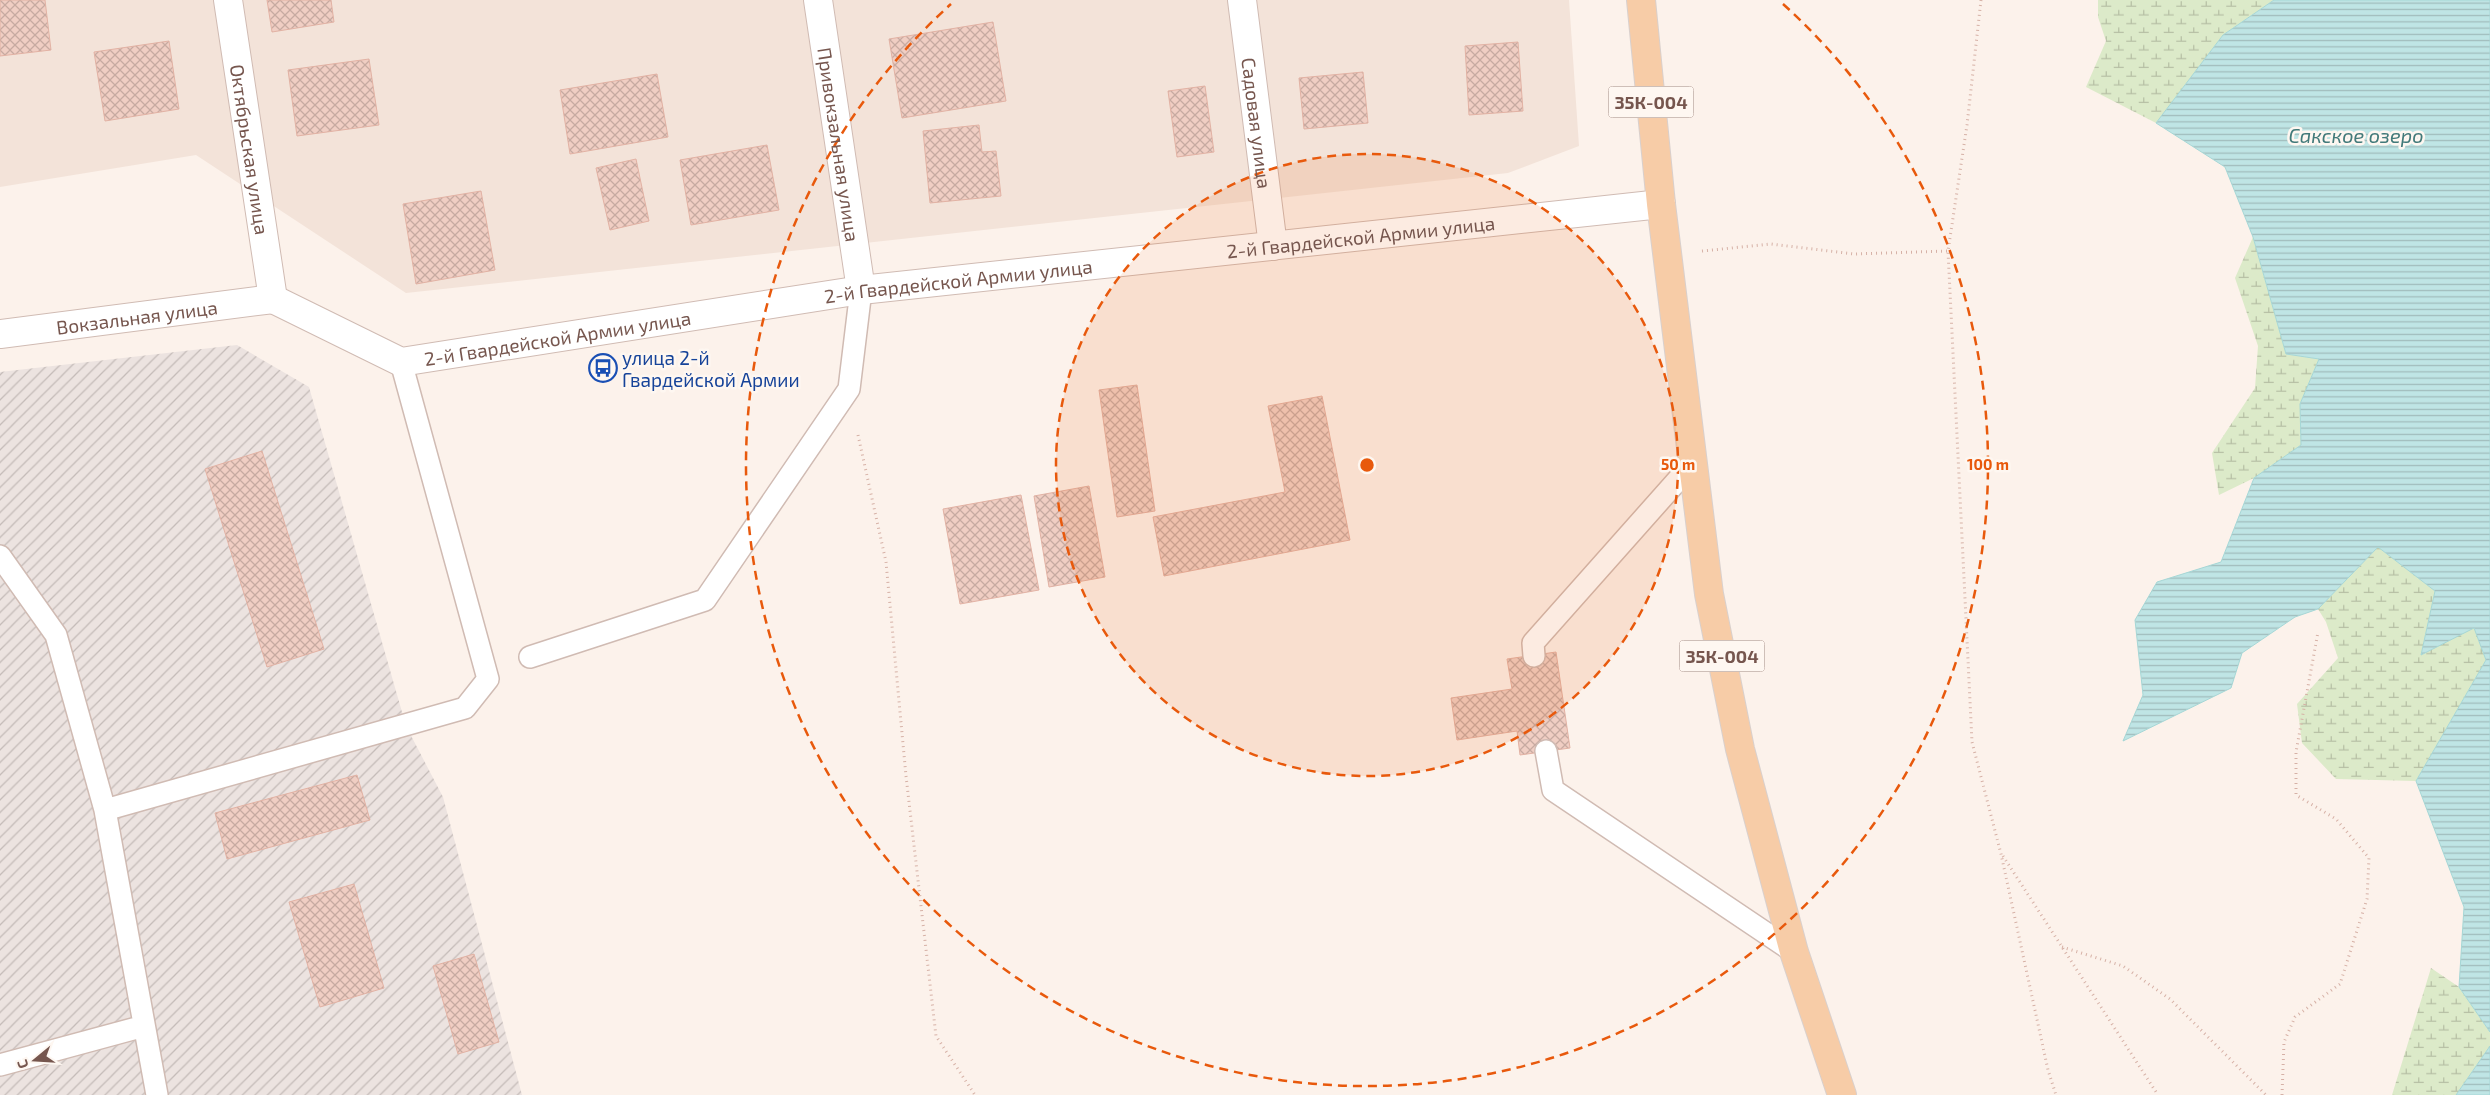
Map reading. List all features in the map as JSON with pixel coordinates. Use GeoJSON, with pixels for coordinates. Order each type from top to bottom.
{"type":"FeatureCollection","features":[{"type":"Feature","properties":{"kind":"main road","name":"35К-004"},"geometry":{"type":"LineString","coordinates":[[1641,0],[1661,204],[1709,594],[1740,749],[1794,952],[1842,1095]]}},
{"type":"Feature","properties":{"kind":"street","name":"Октябрьская улица"},"geometry":{"type":"LineString","coordinates":[[228,0],[273,300]]}},
{"type":"Feature","properties":{"kind":"street","name":"Привокзальная улица"},"geometry":{"type":"LineString","coordinates":[[818,0],[861,290]]}},
{"type":"Feature","properties":{"kind":"street","name":"Садовая улица"},"geometry":{"type":"LineString","coordinates":[[1242,0],[1273,246]]}},
{"type":"Feature","properties":{"kind":"street","name":"2-й Гвардейской Армии улица"},"geometry":{"type":"LineString","coordinates":[[273,300],[401,362],[861,290],[1661,204]]}},
{"type":"Feature","properties":{"kind":"street","name":"Вокзальная улица"},"geometry":{"type":"LineString","coordinates":[[0,334],[273,300]]}},
{"type":"Feature","properties":{"kind":"lane"},"geometry":{"type":"LineString","coordinates":[[530,657],[705,600],[848,389],[861,290]]}},
{"type":"Feature","properties":{"kind":"lane"},"geometry":{"type":"LineString","coordinates":[[105,810],[465,708],[488,679],[401,362]]}},
{"type":"Feature","properties":{"kind":"lane"},"geometry":{"type":"LineString","coordinates":[[1534,656],[1533,643],[1692,464]]}},
{"type":"Feature","properties":{"kind":"lane"},"geometry":{"type":"LineString","coordinates":[[0,556],[56,635],[105,810],[157,1095]]}},
{"type":"Feature","properties":{"kind":"lane"},"geometry":{"type":"LineString","coordinates":[[1546,752],[1553,790],[1794,952]]}},
{"type":"Feature","properties":{"kind":"lane"},"geometry":{"type":"LineString","coordinates":[[0,1065],[144,1026]]}},
{"type":"Feature","properties":{"kind":"path"},"geometry":{"type":"LineString","coordinates":[[1982,0],[1948,250],[1972,742],[2001,854],[2048,1070],[2056,1095]]}},
{"type":"Feature","properties":{"kind":"path"},"geometry":{"type":"LineString","coordinates":[[1668,254],[1771,244],[1854,254],[1948,250]]}},
{"type":"Feature","properties":{"kind":"path"},"geometry":{"type":"LineString","coordinates":[[659,352],[661,366],[672,364],[670,350]]}},
{"type":"Feature","properties":{"kind":"path"},"geometry":{"type":"LineString","coordinates":[[848,389],[886,562],[906,776],[936,1036],[975,1095]]}},
{"type":"Feature","properties":{"kind":"path"},"geometry":{"type":"LineString","coordinates":[[2282,1095],[2284,1042],[2295,1017],[2340,984],[2368,899],[2369,858],[2336,819],[2296,795],[2296,752],[2318,632]]}},
{"type":"Feature","properties":{"kind":"path"},"geometry":{"type":"LineString","coordinates":[[2001,854],[2158,1095]]}},
{"type":"Feature","properties":{"kind":"path"},"geometry":{"type":"LineString","coordinates":[[2062,947],[2123,966],[2170,999],[2266,1095]]}},
{"type":"Feature","properties":{"kind":"shaded area"},"geometry":{"type":"Polygon","coordinates":[[[0,0],[1569,0],[1579,146],[1508,173],[406,293],[196,155],[0,187],[0,0]]]}},
{"type":"Feature","properties":{"kind":"shaded area"},"geometry":{"type":"Polygon","coordinates":[[[237,345],[309,387],[406,726],[443,797],[522,1095],[0,1095],[0,372],[237,345]]]}},
{"type":"Feature","properties":{"kind":"green space"},"geometry":{"type":"Polygon","coordinates":[[[2098,0],[2274,0],[2223,35],[2156,123],[2086,87],[2106,41],[2098,17],[2098,0]]]}},
{"type":"Feature","properties":{"kind":"green space"},"geometry":{"type":"Polygon","coordinates":[[[2253,237],[2286,354],[2319,359],[2300,404],[2301,445],[2254,478],[2219,495],[2212,453],[2255,388],[2258,346],[2235,278],[2253,237]]]}},
{"type":"Feature","properties":{"kind":"green space"},"geometry":{"type":"Polygon","coordinates":[[[2378,547],[2435,591],[2421,655],[2474,627],[2486,660],[2416,781],[2336,779],[2302,743],[2297,704],[2338,658],[2326,622],[2318,609],[2378,547]]]}},
{"type":"Feature","properties":{"kind":"green space"},"geometry":{"type":"Polygon","coordinates":[[[2431,968],[2459,987],[2490,1032],[2490,1046],[2456,1095],[2392,1095],[2431,968]]]}},
{"type":"Feature","properties":{"kind":"water","name":"Сакское озеро"},"geometry":{"type":"Polygon","coordinates":[[[2274,0],[2490,0],[2490,1032],[2459,987],[2464,907],[2416,781],[2486,660],[2474,628],[2421,655],[2435,591],[2378,547],[2318,609],[2295,617],[2242,653],[2231,688],[2123,741],[2143,695],[2135,620],[2157,582],[2221,562],[2254,478],[2301,445],[2300,404],[2319,359],[2286,354],[2253,237],[2225,167],[2156,123],[2223,35],[2274,0]]]}},
{"type":"Feature","properties":{"kind":"water"},"geometry":{"type":"Polygon","coordinates":[[[2490,1046],[2490,1095],[2456,1095],[2490,1046]]]}},
{"type":"Feature","properties":{"kind":"building"},"geometry":{"type":"Polygon","coordinates":[[[0,0],[45,0],[51,50],[0,56],[0,0]]]}},
{"type":"Feature","properties":{"kind":"building"},"geometry":{"type":"Polygon","coordinates":[[[267,0],[331,0],[334,22],[272,32],[267,0]]]}},
{"type":"Feature","properties":{"kind":"building"},"geometry":{"type":"Polygon","coordinates":[[[993,22],[1006,101],[902,118],[889,39],[993,22]]]}},
{"type":"Feature","properties":{"kind":"building"},"geometry":{"type":"Polygon","coordinates":[[[169,41],[179,109],[105,121],[94,52],[169,41]]]}},
{"type":"Feature","properties":{"kind":"building"},"geometry":{"type":"Polygon","coordinates":[[[1518,42],[1523,111],[1469,115],[1465,46],[1518,42]]]}},
{"type":"Feature","properties":{"kind":"building"},"geometry":{"type":"Polygon","coordinates":[[[369,59],[379,125],[297,136],[288,70],[369,59]]]}},
{"type":"Feature","properties":{"kind":"building"},"geometry":{"type":"Polygon","coordinates":[[[1363,72],[1368,123],[1304,129],[1299,78],[1363,72]]]}},
{"type":"Feature","properties":{"kind":"building"},"geometry":{"type":"Polygon","coordinates":[[[657,74],[668,137],[570,154],[560,90],[657,74]]]}},
{"type":"Feature","properties":{"kind":"building"},"geometry":{"type":"Polygon","coordinates":[[[1205,86],[1214,152],[1177,157],[1168,91],[1205,86]]]}},
{"type":"Feature","properties":{"kind":"building"},"geometry":{"type":"Polygon","coordinates":[[[979,125],[982,152],[996,151],[1001,196],[930,203],[923,131],[979,125]]]}},
{"type":"Feature","properties":{"kind":"building"},"geometry":{"type":"Polygon","coordinates":[[[767,145],[779,210],[691,225],[680,160],[767,145]]]}},
{"type":"Feature","properties":{"kind":"building"},"geometry":{"type":"Polygon","coordinates":[[[636,159],[649,221],[610,230],[596,168],[636,159]]]}},
{"type":"Feature","properties":{"kind":"building"},"geometry":{"type":"Polygon","coordinates":[[[481,191],[495,270],[416,284],[403,204],[481,191]]]}},
{"type":"Feature","properties":{"kind":"building"},"geometry":{"type":"Polygon","coordinates":[[[1137,385],[1155,511],[1117,517],[1099,390],[1137,385]]]}},
{"type":"Feature","properties":{"kind":"building"},"geometry":{"type":"Polygon","coordinates":[[[1322,396],[1350,540],[1164,576],[1153,517],[1285,492],[1268,406],[1322,396]]]}},
{"type":"Feature","properties":{"kind":"building"},"geometry":{"type":"Polygon","coordinates":[[[262,451],[324,649],[267,667],[205,469],[262,451]]]}},
{"type":"Feature","properties":{"kind":"building"},"geometry":{"type":"Polygon","coordinates":[[[1089,486],[1105,577],[1049,587],[1034,496],[1089,486]]]}},
{"type":"Feature","properties":{"kind":"building"},"geometry":{"type":"Polygon","coordinates":[[[1021,495],[1039,590],[960,604],[943,509],[1021,495]]]}},
{"type":"Feature","properties":{"kind":"building"},"geometry":{"type":"Polygon","coordinates":[[[1556,652],[1570,748],[1520,755],[1517,731],[1457,740],[1451,698],[1512,689],[1507,659],[1556,652]]]}},
{"type":"Feature","properties":{"kind":"building"},"geometry":{"type":"Polygon","coordinates":[[[357,775],[370,820],[227,859],[215,813],[357,775]]]}},
{"type":"Feature","properties":{"kind":"building"},"geometry":{"type":"Polygon","coordinates":[[[354,884],[384,988],[320,1007],[289,902],[354,884]]]}},
{"type":"Feature","properties":{"kind":"building"},"geometry":{"type":"Polygon","coordinates":[[[474,954],[499,1042],[458,1054],[433,966],[474,954]]]}},
{"type":"Feature","properties":{"kind":"place","name":"улица 2-й Гвардейской Армии"},"geometry":{"type":"Point","coordinates":[603,368]}}]}
